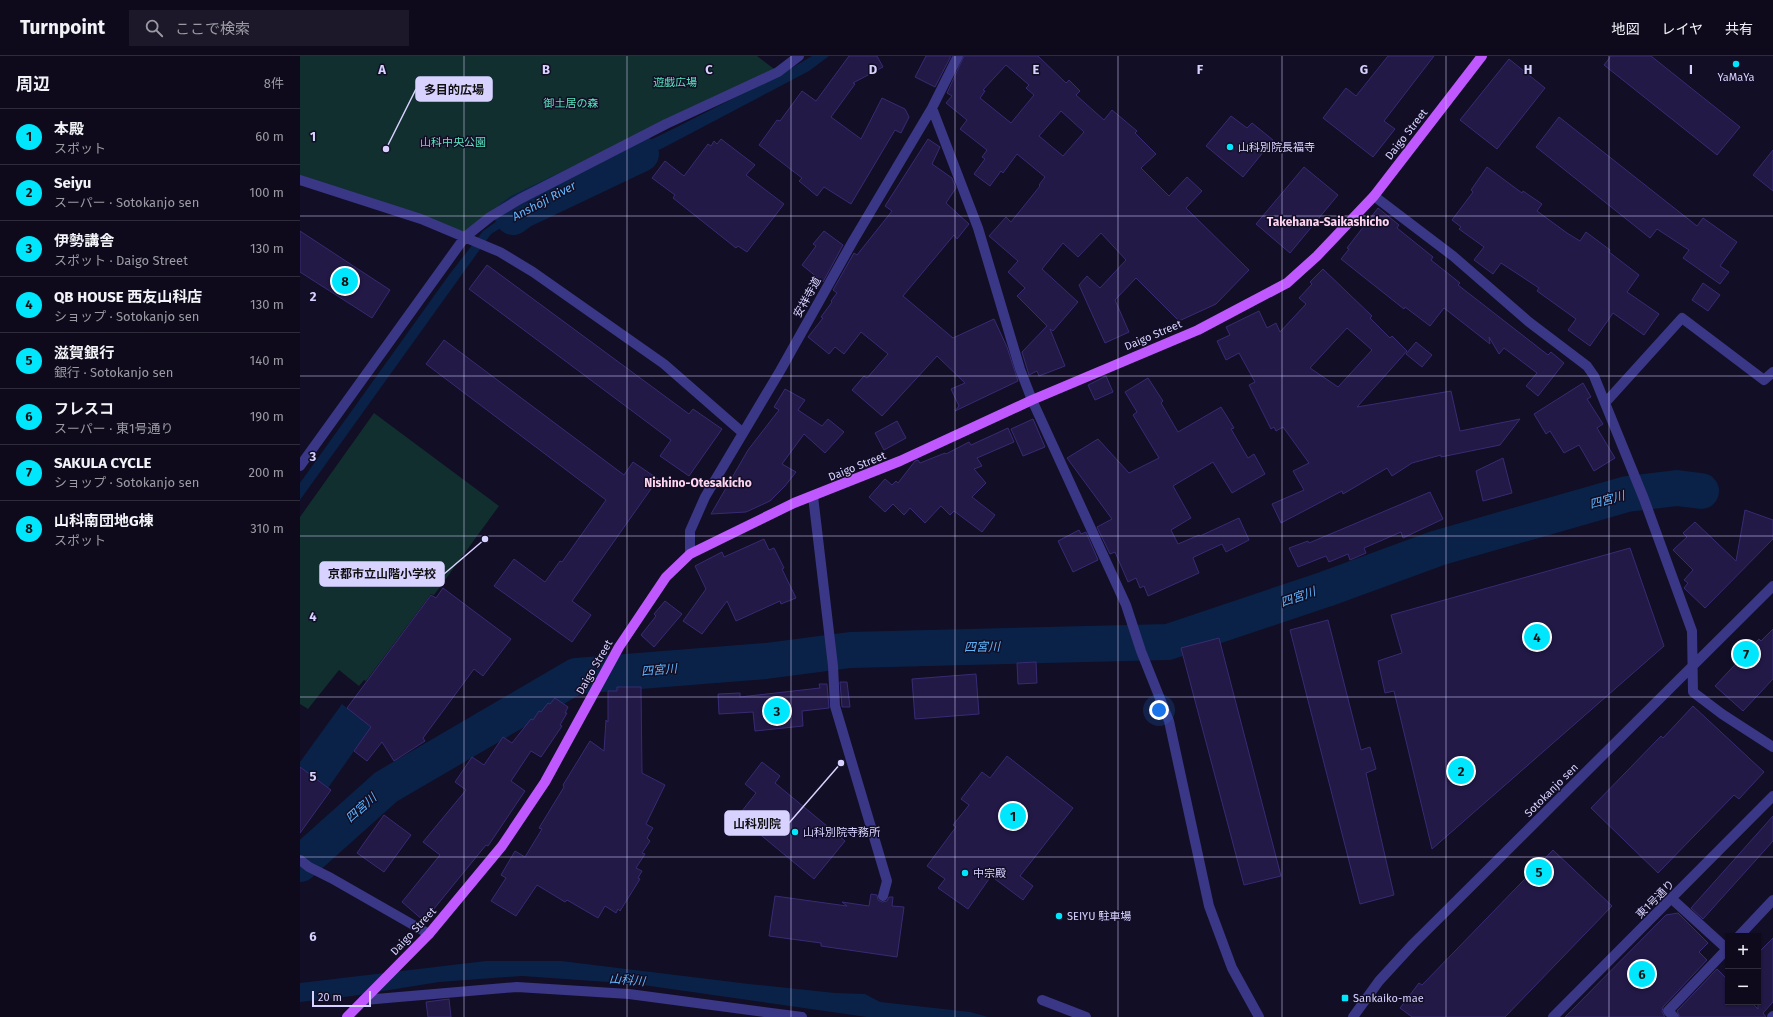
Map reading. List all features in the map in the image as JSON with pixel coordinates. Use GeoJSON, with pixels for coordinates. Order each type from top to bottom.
{"type":"FeatureCollection","features":[{"type":"Feature","properties":{"kind":"main road","name":"Daigo Street"},"geometry":{"type":"LineString","coordinates":[[348,1017],[429,934],[502,846],[545,782],[596,686],[619,647],[666,577],[690,554],[813,496],[900,461],[1032,400],[1198,330],[1287,283],[1317,256],[1374,196],[1482,56]]}},
{"type":"Feature","properties":{"kind":"street"},"geometry":{"type":"LineString","coordinates":[[300,466],[465,237],[490,217],[520,199],[666,124],[778,72],[799,56]]}},
{"type":"Feature","properties":{"kind":"street","name":"安祥寺道"},"geometry":{"type":"LineString","coordinates":[[690,554],[690,531],[702,503],[853,241],[932,108],[958,56]]}},
{"type":"Feature","properties":{"kind":"street"},"geometry":{"type":"LineString","coordinates":[[932,108],[978,228],[1020,369],[1032,400],[1126,605],[1141,651],[1169,721],[1209,906],[1232,968],[1259,1017]]}},
{"type":"Feature","properties":{"kind":"street"},"geometry":{"type":"LineString","coordinates":[[300,180],[421,219],[500,252],[533,272],[664,364],[743,433]]}},
{"type":"Feature","properties":{"kind":"street"},"geometry":{"type":"LineString","coordinates":[[1374,196],[1453,256],[1529,322],[1587,366],[1594,376],[1644,499],[1692,631],[1693,692],[1722,714],[1773,746]]}},
{"type":"Feature","properties":{"kind":"street"},"geometry":{"type":"LineString","coordinates":[[1605,403],[1682,318],[1764,380],[1773,372]]}},
{"type":"Feature","properties":{"kind":"street"},"geometry":{"type":"LineString","coordinates":[[813,496],[830,645],[835,706],[887,881],[883,896]]}},
{"type":"Feature","properties":{"kind":"street","name":"Sotokanjo sen"},"geometry":{"type":"LineString","coordinates":[[1353,1017],[1379,981],[1413,944],[1773,586]]}},
{"type":"Feature","properties":{"kind":"street","name":"東1号通り"},"geometry":{"type":"LineString","coordinates":[[1554,1017],[1773,796]]}},
{"type":"Feature","properties":{"kind":"street"},"geometry":{"type":"LineString","coordinates":[[300,860],[309,867],[429,934]]}},
{"type":"Feature","properties":{"kind":"street"},"geometry":{"type":"LineString","coordinates":[[1672,899],[1725,946]]}},
{"type":"Feature","properties":{"kind":"street"},"geometry":{"type":"LineString","coordinates":[[1742,933],[1773,900]]}},
{"type":"Feature","properties":{"kind":"street"},"geometry":{"type":"LineString","coordinates":[[1674,1017],[1668,1011],[1725,952]]}},
{"type":"Feature","properties":{"kind":"street"},"geometry":{"type":"LineString","coordinates":[[364,1000],[517,987],[630,994],[802,1017]]}},
{"type":"Feature","properties":{"kind":"street"},"geometry":{"type":"LineString","coordinates":[[1042,1000],[1086,1017]]}},
{"type":"Feature","properties":{"kind":"green space","name":"山科中央公園"},"geometry":{"type":"Polygon","coordinates":[[[300,56],[757,56],[778,72],[541,188],[465,237],[300,182],[300,56]]]}},
{"type":"Feature","properties":{"kind":"green space"},"geometry":{"type":"Polygon","coordinates":[[[374,413],[499,506],[434,595],[431,594],[366,681],[364,680],[359,686],[339,670],[308,709],[300,704],[300,517],[374,413]]]}},
{"type":"Feature","properties":{"kind":"water"},"geometry":{"type":"Polygon","coordinates":[[[812,56],[829,56],[809,71],[663,148],[628,164],[581,180],[491,234],[300,500],[300,483],[449,275],[483,231],[532,196],[671,130],[783,73],[812,56]]]}},
{"type":"Feature","properties":{"kind":"water"},"geometry":{"type":"Polygon","coordinates":[[[342,704],[371,727],[328,788],[300,767],[300,762],[342,704]]]}},
{"type":"Feature","properties":{"kind":"water","name":"山科川"},"geometry":{"type":"Polygon","coordinates":[[[486,961],[561,961],[749,984],[835,993],[865,994],[880,1002],[970,1012],[988,1017],[867,1017],[636,984],[522,976],[439,982],[352,996],[300,1002],[300,983],[486,961]]]}},
{"type":"Feature","properties":{"kind":"building"},"geometry":{"type":"Polygon","coordinates":[[[849,56],[877,56],[883,67],[853,83],[855,84],[831,117],[861,139],[882,98],[905,109],[909,117],[901,133],[895,130],[851,204],[824,187],[817,196],[799,181],[802,178],[759,145],[777,120],[780,121],[802,91],[816,101],[849,56]]]}},
{"type":"Feature","properties":{"kind":"building"},"geometry":{"type":"Polygon","coordinates":[[[926,56],[951,56],[935,87],[915,77],[926,56]]]}},
{"type":"Feature","properties":{"kind":"building"},"geometry":{"type":"Polygon","coordinates":[[[964,56],[1038,56],[1066,83],[1069,80],[1080,91],[1076,95],[1104,120],[1112,110],[1137,131],[1135,133],[1156,154],[1141,168],[1169,196],[1187,177],[1202,191],[1186,208],[1249,270],[1216,304],[1179,321],[1136,278],[1115,300],[1129,332],[1105,343],[1079,285],[1087,276],[1100,288],[1126,260],[1101,233],[1078,257],[1063,243],[1042,269],[1078,302],[1053,331],[1050,329],[1065,366],[1039,376],[1037,371],[1029,375],[1022,352],[1047,326],[1017,296],[1025,288],[1008,272],[1018,261],[989,236],[1006,217],[1011,222],[1040,186],[1039,185],[1045,177],[1017,154],[1003,173],[1001,171],[990,186],[974,174],[985,159],[982,157],[987,150],[960,129],[967,120],[946,103],[952,96],[947,93],[964,56]],[[1006,65],[983,90],[985,91],[980,98],[1011,123],[1034,95],[1026,88],[1029,85],[1006,65]],[[1061,111],[1039,136],[1063,156],[1084,132],[1061,111]]]}},
{"type":"Feature","properties":{"kind":"building"},"geometry":{"type":"Polygon","coordinates":[[[1388,56],[1434,56],[1384,121],[1395,129],[1373,157],[1323,118],[1346,88],[1356,96],[1388,56]]]}},
{"type":"Feature","properties":{"kind":"building"},"geometry":{"type":"Polygon","coordinates":[[[1611,56],[1651,56],[1740,127],[1717,155],[1604,65],[1611,56]]]}},
{"type":"Feature","properties":{"kind":"building"},"geometry":{"type":"Polygon","coordinates":[[[1509,59],[1545,88],[1497,149],[1460,120],[1509,59]]]}},
{"type":"Feature","properties":{"kind":"building"},"geometry":{"type":"Polygon","coordinates":[[[1231,116],[1247,128],[1252,123],[1273,140],[1243,177],[1206,146],[1231,116]]]}},
{"type":"Feature","properties":{"kind":"building"},"geometry":{"type":"Polygon","coordinates":[[[1559,117],[1697,226],[1703,218],[1737,242],[1720,266],[1729,272],[1720,284],[1683,258],[1689,250],[1657,229],[1650,238],[1536,147],[1559,117]]]}},
{"type":"Feature","properties":{"kind":"building"},"geometry":{"type":"Polygon","coordinates":[[[721,139],[755,165],[746,175],[784,204],[747,252],[738,246],[736,248],[673,198],[675,195],[652,178],[665,161],[684,176],[708,144],[711,146],[714,141],[717,144],[721,139]]]}},
{"type":"Feature","properties":{"kind":"building"},"geometry":{"type":"Polygon","coordinates":[[[928,139],[940,147],[932,164],[952,178],[956,188],[946,203],[969,224],[957,239],[954,235],[903,296],[953,338],[994,319],[1007,347],[1018,381],[955,411],[959,406],[951,389],[965,383],[937,356],[882,416],[852,390],[864,376],[867,378],[888,354],[861,332],[844,354],[835,347],[829,354],[808,337],[823,318],[821,317],[837,293],[833,290],[854,253],[857,255],[892,211],[885,206],[928,139]]]}},
{"type":"Feature","properties":{"kind":"building"},"geometry":{"type":"Polygon","coordinates":[[[1773,150],[1773,191],[1753,175],[1773,150]]]}},
{"type":"Feature","properties":{"kind":"building"},"geometry":{"type":"Polygon","coordinates":[[[1304,167],[1338,195],[1290,253],[1256,224],[1304,167]]]}},
{"type":"Feature","properties":{"kind":"building"},"geometry":{"type":"Polygon","coordinates":[[[1487,167],[1522,193],[1523,191],[1542,204],[1537,211],[1567,233],[1580,241],[1586,232],[1639,275],[1627,292],[1659,314],[1644,335],[1613,313],[1590,346],[1568,330],[1576,319],[1537,291],[1539,288],[1501,263],[1493,274],[1474,260],[1484,247],[1459,229],[1461,227],[1452,220],[1473,192],[1471,190],[1487,167]]]}},
{"type":"Feature","properties":{"kind":"building"},"geometry":{"type":"Polygon","coordinates":[[[1378,208],[1399,225],[1397,228],[1433,257],[1431,260],[1460,283],[1458,285],[1548,355],[1551,352],[1564,363],[1538,396],[1526,386],[1537,373],[1504,348],[1499,354],[1489,337],[1490,344],[1444,308],[1430,326],[1405,307],[1404,309],[1341,259],[1349,249],[1347,248],[1378,208]]]}},
{"type":"Feature","properties":{"kind":"building"},"geometry":{"type":"Polygon","coordinates":[[[300,231],[390,290],[372,318],[300,272],[300,231]]]}},
{"type":"Feature","properties":{"kind":"building"},"geometry":{"type":"Polygon","coordinates":[[[824,231],[843,245],[823,282],[802,265],[816,246],[813,244],[824,231]]]}},
{"type":"Feature","properties":{"kind":"building"},"geometry":{"type":"Polygon","coordinates":[[[487,265],[689,414],[693,409],[722,429],[689,476],[660,456],[671,440],[469,289],[487,265]]]}},
{"type":"Feature","properties":{"kind":"building"},"geometry":{"type":"Polygon","coordinates":[[[1323,269],[1372,316],[1370,318],[1390,338],[1392,336],[1407,351],[1357,407],[1451,391],[1460,431],[1520,419],[1500,445],[1441,457],[1441,455],[1412,463],[1392,476],[1387,468],[1343,494],[1342,491],[1281,523],[1272,504],[1304,490],[1293,471],[1309,463],[1283,427],[1276,431],[1274,427],[1271,429],[1249,385],[1255,382],[1239,353],[1226,360],[1217,341],[1230,335],[1226,327],[1259,311],[1267,328],[1276,323],[1280,332],[1306,304],[1299,298],[1312,284],[1310,282],[1323,269]],[[1347,328],[1310,368],[1338,387],[1372,350],[1347,328]]]}},
{"type":"Feature","properties":{"kind":"building"},"geometry":{"type":"Polygon","coordinates":[[[1703,283],[1720,295],[1708,311],[1692,300],[1703,283]]]}},
{"type":"Feature","properties":{"kind":"building"},"geometry":{"type":"Polygon","coordinates":[[[444,340],[624,475],[633,462],[658,479],[572,601],[591,615],[572,642],[494,586],[514,559],[545,582],[560,561],[562,562],[606,500],[426,364],[444,340]]]}},
{"type":"Feature","properties":{"kind":"building"},"geometry":{"type":"Polygon","coordinates":[[[1416,342],[1432,355],[1422,367],[1406,354],[1416,342]]]}},
{"type":"Feature","properties":{"kind":"building"},"geometry":{"type":"Polygon","coordinates":[[[1106,376],[1113,392],[1095,400],[1088,385],[1106,376]]]}},
{"type":"Feature","properties":{"kind":"building"},"geometry":{"type":"Polygon","coordinates":[[[1148,378],[1163,401],[1161,403],[1178,432],[1221,407],[1234,428],[1231,429],[1248,458],[1254,454],[1265,474],[1232,493],[1213,462],[1173,486],[1191,518],[1171,530],[1178,544],[1199,535],[1200,536],[1239,518],[1249,540],[1226,552],[1222,544],[1194,557],[1193,558],[1199,573],[1148,596],[1144,586],[1140,588],[1136,578],[1128,582],[1115,552],[1110,554],[1097,527],[1112,519],[1067,458],[1098,439],[1129,473],[1159,458],[1133,415],[1137,412],[1125,392],[1148,378]]]}},
{"type":"Feature","properties":{"kind":"building"},"geometry":{"type":"Polygon","coordinates":[[[1583,383],[1591,397],[1587,399],[1603,424],[1597,428],[1615,458],[1594,471],[1579,445],[1564,453],[1550,431],[1546,434],[1534,414],[1583,383]]]}},
{"type":"Feature","properties":{"kind":"building"},"geometry":{"type":"Polygon","coordinates":[[[785,389],[805,400],[798,410],[822,426],[828,419],[844,432],[825,453],[804,434],[782,464],[796,472],[770,501],[746,512],[711,514],[748,450],[779,410],[774,407],[785,389]]]}},
{"type":"Feature","properties":{"kind":"building"},"geometry":{"type":"Polygon","coordinates":[[[1033,419],[1045,447],[1023,456],[1011,429],[1033,419]]]}},
{"type":"Feature","properties":{"kind":"building"},"geometry":{"type":"Polygon","coordinates":[[[897,421],[906,438],[884,450],[875,433],[897,421]]]}},
{"type":"Feature","properties":{"kind":"building"},"geometry":{"type":"Polygon","coordinates":[[[1008,428],[1014,442],[977,458],[982,466],[974,469],[986,483],[972,497],[995,515],[982,532],[954,511],[950,515],[941,506],[925,523],[910,508],[904,515],[893,504],[885,512],[869,497],[885,479],[892,485],[896,481],[898,483],[915,461],[918,460],[920,463],[945,453],[946,454],[969,442],[971,445],[1008,428]]]}},
{"type":"Feature","properties":{"kind":"building"},"geometry":{"type":"Polygon","coordinates":[[[1503,458],[1512,493],[1483,501],[1476,471],[1503,458]]]}},
{"type":"Feature","properties":{"kind":"building"},"geometry":{"type":"Polygon","coordinates":[[[1430,492],[1443,519],[1403,538],[1401,532],[1364,548],[1366,553],[1350,560],[1348,554],[1329,562],[1326,556],[1298,567],[1289,548],[1308,541],[1309,543],[1430,492]]]}},
{"type":"Feature","properties":{"kind":"building"},"geometry":{"type":"Polygon","coordinates":[[[1745,510],[1773,520],[1773,539],[1705,608],[1684,588],[1688,583],[1684,580],[1693,570],[1673,550],[1687,537],[1683,533],[1695,522],[1736,561],[1745,510]]]}},
{"type":"Feature","properties":{"kind":"building"},"geometry":{"type":"Polygon","coordinates":[[[1079,530],[1081,534],[1086,532],[1098,560],[1073,572],[1058,541],[1079,530]]]}},
{"type":"Feature","properties":{"kind":"building"},"geometry":{"type":"Polygon","coordinates":[[[764,539],[769,550],[774,548],[796,598],[781,604],[780,601],[736,621],[727,601],[702,634],[683,621],[706,589],[695,566],[722,552],[724,557],[764,539]]]}},
{"type":"Feature","properties":{"kind":"building"},"geometry":{"type":"Polygon","coordinates":[[[1630,548],[1664,646],[1432,849],[1394,691],[1385,693],[1378,661],[1402,653],[1391,615],[1630,548]]]}},
{"type":"Feature","properties":{"kind":"building"},"geometry":{"type":"Polygon","coordinates":[[[443,588],[511,639],[483,676],[474,669],[423,738],[425,741],[394,761],[382,742],[367,761],[354,751],[371,727],[347,708],[431,595],[436,598],[443,588]]]}},
{"type":"Feature","properties":{"kind":"building"},"geometry":{"type":"Polygon","coordinates":[[[665,601],[682,614],[654,647],[641,635],[656,616],[654,614],[665,601]]]}},
{"type":"Feature","properties":{"kind":"building"},"geometry":{"type":"Polygon","coordinates":[[[1328,620],[1361,750],[1370,747],[1376,769],[1366,773],[1394,895],[1360,904],[1290,630],[1328,620]]]}},
{"type":"Feature","properties":{"kind":"building"},"geometry":{"type":"Polygon","coordinates":[[[1773,629],[1773,679],[1743,711],[1715,686],[1759,639],[1761,641],[1773,629]]]}},
{"type":"Feature","properties":{"kind":"building"},"geometry":{"type":"Polygon","coordinates":[[[1219,638],[1281,876],[1244,885],[1181,648],[1219,638]]]}},
{"type":"Feature","properties":{"kind":"building"},"geometry":{"type":"Polygon","coordinates":[[[1036,662],[1037,683],[1018,684],[1017,663],[1036,662]]]}},
{"type":"Feature","properties":{"kind":"building"},"geometry":{"type":"Polygon","coordinates":[[[976,674],[979,714],[915,719],[912,679],[976,674]]]}},
{"type":"Feature","properties":{"kind":"building"},"geometry":{"type":"Polygon","coordinates":[[[840,682],[847,682],[850,707],[842,707],[840,682]]]}},
{"type":"Feature","properties":{"kind":"building"},"geometry":{"type":"Polygon","coordinates":[[[819,684],[827,684],[829,708],[802,711],[803,726],[755,731],[753,712],[719,714],[718,694],[740,693],[740,697],[820,688],[819,684]]]}},
{"type":"Feature","properties":{"kind":"building"},"geometry":{"type":"Polygon","coordinates":[[[617,687],[641,687],[642,773],[665,785],[646,824],[653,828],[647,838],[650,841],[642,853],[645,854],[636,868],[642,871],[638,878],[640,879],[620,911],[618,909],[616,913],[605,906],[598,918],[567,900],[565,902],[537,885],[516,916],[491,901],[506,878],[501,875],[515,851],[525,857],[542,829],[539,828],[564,787],[563,785],[590,741],[604,751],[606,720],[608,722],[608,691],[617,691],[617,687]]]}},
{"type":"Feature","properties":{"kind":"building"},"geometry":{"type":"Polygon","coordinates":[[[555,698],[568,707],[565,713],[567,713],[560,725],[562,726],[541,757],[531,751],[511,781],[525,791],[488,846],[486,845],[424,921],[402,902],[440,855],[423,842],[466,790],[455,782],[472,757],[484,765],[503,737],[512,743],[531,719],[533,720],[539,711],[541,712],[548,703],[550,704],[555,698]]]}},
{"type":"Feature","properties":{"kind":"building"},"geometry":{"type":"Polygon","coordinates":[[[1693,706],[1764,772],[1739,799],[1734,795],[1658,873],[1591,808],[1661,736],[1663,738],[1693,706]]]}},
{"type":"Feature","properties":{"kind":"building"},"geometry":{"type":"Polygon","coordinates":[[[1007,756],[1073,808],[1020,876],[1033,886],[1023,900],[991,876],[968,909],[938,888],[945,879],[927,866],[956,827],[953,825],[969,805],[961,799],[982,772],[990,778],[1007,756]]]}},
{"type":"Feature","properties":{"kind":"building","name":"山科別院寺務所"},"geometry":{"type":"Polygon","coordinates":[[[762,762],[780,776],[775,783],[845,841],[814,879],[745,822],[749,817],[742,811],[756,793],[745,784],[762,762]]]}},
{"type":"Feature","properties":{"kind":"building"},"geometry":{"type":"Polygon","coordinates":[[[300,767],[331,790],[300,833],[300,767]]]}},
{"type":"Feature","properties":{"kind":"building"},"geometry":{"type":"Polygon","coordinates":[[[384,815],[411,835],[384,872],[357,853],[384,815]]]}},
{"type":"Feature","properties":{"kind":"building"},"geometry":{"type":"Polygon","coordinates":[[[1773,816],[1773,841],[1703,919],[1691,908],[1773,816]]]}},
{"type":"Feature","properties":{"kind":"building"},"geometry":{"type":"Polygon","coordinates":[[[1553,850],[1612,906],[1505,1017],[1412,1017],[1400,1008],[1419,983],[1422,985],[1553,850]]]}},
{"type":"Feature","properties":{"kind":"building"},"geometry":{"type":"Polygon","coordinates":[[[871,894],[877,895],[878,900],[882,902],[887,901],[889,897],[893,897],[892,906],[904,907],[897,957],[821,946],[821,943],[769,936],[775,896],[847,906],[842,902],[869,906],[871,894]]]}},
{"type":"Feature","properties":{"kind":"building"},"geometry":{"type":"Polygon","coordinates":[[[1678,913],[1708,943],[1699,952],[1707,960],[1663,1007],[1662,1012],[1665,1017],[1565,1017],[1666,915],[1678,913]]]}},
{"type":"Feature","properties":{"kind":"building"},"geometry":{"type":"Polygon","coordinates":[[[1773,938],[1773,1002],[1763,1013],[1766,1017],[1680,1017],[1677,1011],[1717,969],[1725,977],[1725,1005],[1754,1005],[1758,1009],[1758,1005],[1761,1005],[1761,950],[1773,938]]]}},
{"type":"Feature","properties":{"kind":"building"},"geometry":{"type":"Polygon","coordinates":[[[449,999],[451,1017],[428,1017],[426,1002],[449,999]]]}},
{"type":"Feature","properties":{"kind":"waterway","name":"Anshōji River"},"geometry":{"type":"LineString","coordinates":[[513,217],[521,211],[641,154]]}},
{"type":"Feature","properties":{"kind":"waterway","name":"四宮川"},"geometry":{"type":"LineString","coordinates":[[300,864],[386,787],[576,676],[766,661],[850,650],[1168,642],[1326,589],[1438,548],[1627,494],[1677,488],[1701,491]]}},
{"type":"Feature","properties":{"kind":"place","name":"YaMaYa"},"geometry":{"type":"Point","coordinates":[1736,64]}},
{"type":"Feature","properties":{"kind":"place","name":"山科別院長福寺"},"geometry":{"type":"Point","coordinates":[1230,147]}},
{"type":"Feature","properties":{"kind":"place","name":"多目的広場"},"geometry":{"type":"Point","coordinates":[386,149]}},
{"type":"Feature","properties":{"kind":"place","name":"山科南団地G棟"},"geometry":{"type":"Point","coordinates":[345,281]}},
{"type":"Feature","properties":{"kind":"place","name":"京都市立山階小学校"},"geometry":{"type":"Point","coordinates":[485,539]}},
{"type":"Feature","properties":{"kind":"place","name":"QB HOUSE 西友山科店"},"geometry":{"type":"Point","coordinates":[1537,637]}},
{"type":"Feature","properties":{"kind":"place","name":"SAKULA CYCLE"},"geometry":{"type":"Point","coordinates":[1746,654]}},
{"type":"Feature","properties":{"kind":"place","name":"伊勢講舎"},"geometry":{"type":"Point","coordinates":[777,711]}},
{"type":"Feature","properties":{"kind":"place","name":"山科別院"},"geometry":{"type":"Point","coordinates":[841,763]}},
{"type":"Feature","properties":{"kind":"place","name":"Seiyu"},"geometry":{"type":"Point","coordinates":[1461,771]}},
{"type":"Feature","properties":{"kind":"place","name":"本殿"},"geometry":{"type":"Point","coordinates":[1013,816]}},
{"type":"Feature","properties":{"kind":"place","name":"山科別院寺務所"},"geometry":{"type":"Point","coordinates":[795,832]}},
{"type":"Feature","properties":{"kind":"place","name":"滋賀銀行"},"geometry":{"type":"Point","coordinates":[1539,872]}},
{"type":"Feature","properties":{"kind":"place","name":"中宗殿"},"geometry":{"type":"Point","coordinates":[965,873]}},
{"type":"Feature","properties":{"kind":"place","name":"SEIYU 駐車場"},"geometry":{"type":"Point","coordinates":[1059,916]}},
{"type":"Feature","properties":{"kind":"place","name":"フレスコ"},"geometry":{"type":"Point","coordinates":[1642,974]}},
{"type":"Feature","properties":{"kind":"place","name":"Sankaiko-mae"},"geometry":{"type":"Point","coordinates":[1345,998]}},
{"type":"Feature","properties":{"kind":"district","name":"Takehana-Saikashicho"},"geometry":{"type":"Point","coordinates":[1328,222]}},
{"type":"Feature","properties":{"kind":"district","name":"Nishino-Otesakicho"},"geometry":{"type":"Point","coordinates":[698,483]}},
{"type":"Feature","properties":{"kind":"park label","name":"遊戯広場"},"geometry":{"type":"Point","coordinates":[675,82]}},
{"type":"Feature","properties":{"kind":"park label","name":"御土居の森"},"geometry":{"type":"Point","coordinates":[571,103]}}]}
